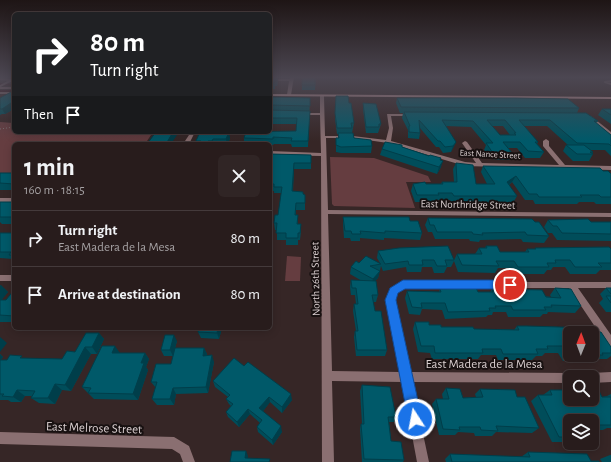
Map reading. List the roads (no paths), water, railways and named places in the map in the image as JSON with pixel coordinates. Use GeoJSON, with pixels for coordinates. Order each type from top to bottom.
{"type":"FeatureCollection","features":[{"type":"Feature","properties":{"kind":"main road"},"geometry":{"type":"LineString","coordinates":[[568,99],[610,99]]}},
{"type":"Feature","properties":{"kind":"street","name":"North 26th Street"},"geometry":{"type":"LineString","coordinates":[[322,99],[328,462]]}},
{"type":"Feature","properties":{"kind":"street"},"geometry":{"type":"LineString","coordinates":[[292,114],[322,114]]}},
{"type":"Feature","properties":{"kind":"street"},"geometry":{"type":"LineString","coordinates":[[388,142],[391,128],[389,114],[421,115]]}},
{"type":"Feature","properties":{"kind":"street"},"geometry":{"type":"LineString","coordinates":[[587,116],[611,134]]}},
{"type":"Feature","properties":{"kind":"street","name":"East Nance Street"},"geometry":{"type":"LineString","coordinates":[[323,138],[353,138],[388,142],[457,162],[610,168]]}},
{"type":"Feature","properties":{"kind":"street"},"geometry":{"type":"LineString","coordinates":[[546,141],[546,146],[563,166]]}},
{"type":"Feature","properties":{"kind":"street"},"geometry":{"type":"LineString","coordinates":[[465,143],[480,164]]}},
{"type":"Feature","properties":{"kind":"street"},"geometry":{"type":"LineString","coordinates":[[272,153],[324,155]]}},
{"type":"Feature","properties":{"kind":"street"},"geometry":{"type":"LineString","coordinates":[[0,200],[12,200]]}},
{"type":"Feature","properties":{"kind":"street","name":"East Northridge Street"},"geometry":{"type":"LineString","coordinates":[[325,212],[611,215]]}},
{"type":"Feature","properties":{"kind":"street"},"geometry":{"type":"LineString","coordinates":[[0,278],[12,278]]}},
{"type":"Feature","properties":{"kind":"street"},"geometry":{"type":"LineString","coordinates":[[423,462],[391,300],[394,291],[403,285],[611,285]]}},
{"type":"Feature","properties":{"kind":"street"},"geometry":{"type":"LineString","coordinates":[[571,285],[611,343]]}},
{"type":"Feature","properties":{"kind":"street","name":"East Madera de la Mesa"},"geometry":{"type":"LineString","coordinates":[[326,376],[563,378]]}},
{"type":"Feature","properties":{"kind":"street"},"geometry":{"type":"LineString","coordinates":[[599,378],[611,377]]}},
{"type":"Feature","properties":{"kind":"street","name":"East Melrose Street"},"geometry":{"type":"LineString","coordinates":[[0,438],[174,443],[185,450],[189,462]]}}]}
